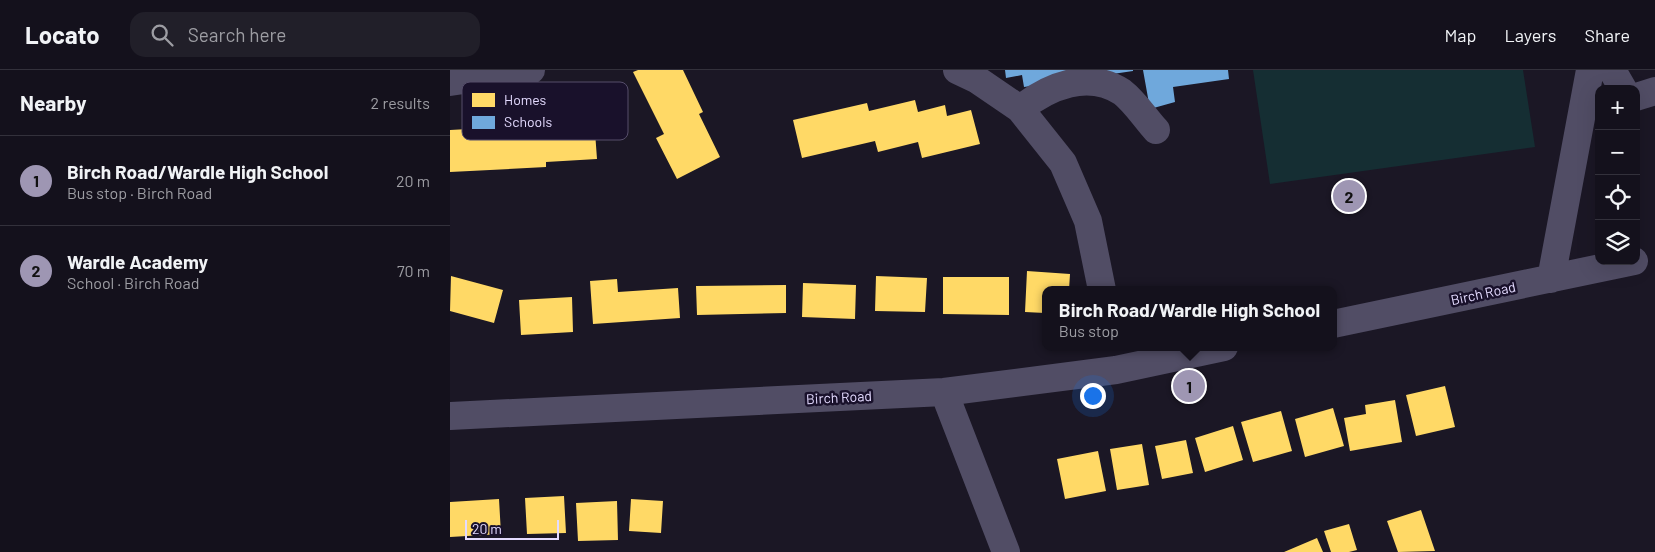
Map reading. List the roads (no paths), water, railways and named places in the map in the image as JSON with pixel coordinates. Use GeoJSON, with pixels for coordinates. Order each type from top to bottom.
{"type":"FeatureCollection","features":[{"type":"Feature","properties":{"kind":"street"},"geometry":{"type":"LineString","coordinates":[[450,82],[531,70]]}},
{"type":"Feature","properties":{"kind":"street"},"geometry":{"type":"LineString","coordinates":[[1551,279],[1590,70]]}},
{"type":"Feature","properties":{"kind":"street"},"geometry":{"type":"LineString","coordinates":[[1612,70],[1621,85]]}},
{"type":"Feature","properties":{"kind":"street"},"geometry":{"type":"LineString","coordinates":[[970,73],[1020,109],[1063,163],[1088,221],[1101,286]]}},
{"type":"Feature","properties":{"kind":"street"},"geometry":{"type":"LineString","coordinates":[[1020,109],[1035,97],[1064,84],[1083,79],[1098,80],[1111,84],[1124,93],[1156,130]]}},
{"type":"Feature","properties":{"kind":"street"},"geometry":{"type":"LineString","coordinates":[[1640,96],[1655,91]]}},
{"type":"Feature","properties":{"kind":"street","name":"Birch Road"},"geometry":{"type":"LineString","coordinates":[[1640,260],[1655,260]]}},
{"type":"Feature","properties":{"kind":"street","name":"Birch Road"},"geometry":{"type":"LineString","coordinates":[[1337,323],[1614,265]]}},
{"type":"Feature","properties":{"kind":"street","name":"Birch Road"},"geometry":{"type":"LineString","coordinates":[[450,416],[944,392],[1114,359],[1187,351]]}},
{"type":"Feature","properties":{"kind":"street"},"geometry":{"type":"LineString","coordinates":[[944,392],[1006,552]]}},
{"type":"Feature","properties":{"kind":"place","name":"Wardle Academy"},"geometry":{"type":"Point","coordinates":[1349,196]}},
{"type":"Feature","properties":{"kind":"place","name":"Birch Road/Wardle High School"},"geometry":{"type":"Point","coordinates":[1189,386]}}]}
